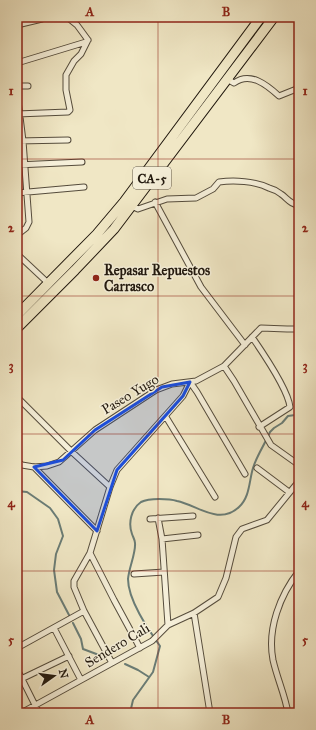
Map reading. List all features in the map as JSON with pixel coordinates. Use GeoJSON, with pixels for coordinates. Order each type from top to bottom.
{"type":"FeatureCollection","features":[{"type":"Feature","properties":{"kind":"highway","name":"CA-5"},"geometry":{"type":"LineString","coordinates":[[17,316],[97,234],[124,202],[261,17]]}},
{"type":"Feature","properties":{"kind":"highway","name":"CA-5"},"geometry":{"type":"LineString","coordinates":[[17,328],[114,229],[274,17]]}},
{"type":"Feature","properties":{"kind":"street"},"geometry":{"type":"LineString","coordinates":[[17,25],[49,17]]}},
{"type":"Feature","properties":{"kind":"street"},"geometry":{"type":"LineString","coordinates":[[66,17],[77,25],[88,40]]}},
{"type":"Feature","properties":{"kind":"street"},"geometry":{"type":"LineString","coordinates":[[17,63],[86,42],[88,40]]}},
{"type":"Feature","properties":{"kind":"street"},"geometry":{"type":"LineString","coordinates":[[19,114],[68,112],[70,110],[66,90],[66,75],[88,40]]}},
{"type":"Feature","properties":{"kind":"street"},"geometry":{"type":"LineString","coordinates":[[227,79],[234,83],[239,79],[253,79],[259,81],[279,96],[299,88]]}},
{"type":"Feature","properties":{"kind":"street"},"geometry":{"type":"LineString","coordinates":[[17,86],[28,86]]}},
{"type":"Feature","properties":{"kind":"street"},"geometry":{"type":"LineString","coordinates":[[17,93],[20,141],[25,165],[28,225],[17,235]]}},
{"type":"Feature","properties":{"kind":"street"},"geometry":{"type":"LineString","coordinates":[[20,141],[68,140]]}},
{"type":"Feature","properties":{"kind":"street"},"geometry":{"type":"LineString","coordinates":[[17,165],[82,162]]}},
{"type":"Feature","properties":{"kind":"street"},"geometry":{"type":"LineString","coordinates":[[131,206],[138,209],[154,202],[167,199],[196,198],[213,189],[219,182],[228,181],[247,182],[268,187],[280,194],[292,204],[299,205]]}},
{"type":"Feature","properties":{"kind":"street"},"geometry":{"type":"LineString","coordinates":[[17,193],[84,187]]}},
{"type":"Feature","properties":{"kind":"street"},"geometry":{"type":"LineString","coordinates":[[154,202],[201,287],[245,345]]}},
{"type":"Feature","properties":{"kind":"street"},"geometry":{"type":"LineString","coordinates":[[17,254],[48,283]]}},
{"type":"Feature","properties":{"kind":"street","name":"Paseo Yugo"},"geometry":{"type":"LineString","coordinates":[[17,461],[22,465],[34,467],[47,466],[59,462],[95,430],[156,390],[172,384],[196,381],[224,366],[261,328],[287,330],[299,329]]}},
{"type":"Feature","properties":{"kind":"street"},"geometry":{"type":"LineString","coordinates":[[252,337],[272,368],[289,400],[290,407],[259,427]]}},
{"type":"Feature","properties":{"kind":"street"},"geometry":{"type":"LineString","coordinates":[[224,366],[271,445],[299,465]]}},
{"type":"Feature","properties":{"kind":"street"},"geometry":{"type":"LineString","coordinates":[[112,663],[84,611],[74,587],[74,581],[90,553],[110,487],[120,465],[183,396],[190,382],[245,474]]}},
{"type":"Feature","properties":{"kind":"street"},"geometry":{"type":"LineString","coordinates":[[17,397],[72,452],[110,487]]}},
{"type":"Feature","properties":{"kind":"street"},"geometry":{"type":"LineString","coordinates":[[166,416],[215,497]]}},
{"type":"Feature","properties":{"kind":"street"},"geometry":{"type":"LineString","coordinates":[[34,467],[97,531]]}},
{"type":"Feature","properties":{"kind":"street"},"geometry":{"type":"LineString","coordinates":[[257,468],[289,492]]}},
{"type":"Feature","properties":{"kind":"street","name":"Sendero Cali"},"geometry":{"type":"LineString","coordinates":[[21,713],[152,641],[168,625],[194,613],[218,596],[226,578],[236,537],[242,529],[267,520],[299,481]]}},
{"type":"Feature","properties":{"kind":"street"},"geometry":{"type":"LineString","coordinates":[[150,519],[193,516]]}},
{"type":"Feature","properties":{"kind":"street"},"geometry":{"type":"LineString","coordinates":[[158,518],[162,539],[168,625]]}},
{"type":"Feature","properties":{"kind":"street"},"geometry":{"type":"LineString","coordinates":[[162,539],[198,535]]}},
{"type":"Feature","properties":{"kind":"street"},"geometry":{"type":"LineString","coordinates":[[90,553],[140,648]]}},
{"type":"Feature","properties":{"kind":"street"},"geometry":{"type":"LineString","coordinates":[[288,713],[273,659],[272,636],[278,608],[286,590],[299,571]]}},
{"type":"Feature","properties":{"kind":"street"},"geometry":{"type":"LineString","coordinates":[[134,574],[164,572]]}},
{"type":"Feature","properties":{"kind":"street"},"geometry":{"type":"LineString","coordinates":[[17,648],[84,611]]}},
{"type":"Feature","properties":{"kind":"street"},"geometry":{"type":"LineString","coordinates":[[194,613],[210,713]]}},
{"type":"Feature","properties":{"kind":"street"},"geometry":{"type":"LineString","coordinates":[[54,628],[81,680]]}},
{"type":"Feature","properties":{"kind":"street"},"geometry":{"type":"LineString","coordinates":[[20,680],[69,656]]}},
{"type":"Feature","properties":{"kind":"street"},"geometry":{"type":"LineString","coordinates":[[17,669],[20,680],[39,713]]}},
{"type":"Feature","properties":{"kind":"highlighted area"},"geometry":{"type":"Polygon","coordinates":[[[190,382],[183,396],[117,470],[97,531],[34,467],[63,460],[95,430],[162,387],[190,382]]]}},
{"type":"Feature","properties":{"kind":"waterway"},"geometry":{"type":"LineString","coordinates":[[130,713],[133,700],[153,672],[160,646],[135,605],[129,587],[128,579],[135,547],[130,521],[135,508],[141,502],[146,500],[166,499],[185,503],[216,515],[224,515],[231,512],[239,507],[245,499],[255,463],[270,432],[282,423],[288,416],[295,415],[299,412]]}},
{"type":"Feature","properties":{"kind":"waterway"},"geometry":{"type":"LineString","coordinates":[[17,491],[27,492],[50,508],[58,519],[63,536],[56,554],[54,570],[57,592],[69,615]]}},
{"type":"Feature","properties":{"kind":"waterway"},"geometry":{"type":"LineString","coordinates":[[73,623],[81,639],[83,649],[107,658]]}},
{"type":"Feature","properties":{"kind":"waterway"},"geometry":{"type":"LineString","coordinates":[[125,664],[149,677]]}},
{"type":"Feature","properties":{"kind":"place","name":"Repasar Repuestos Carrasco"},"geometry":{"type":"Point","coordinates":[96,278]}}]}
